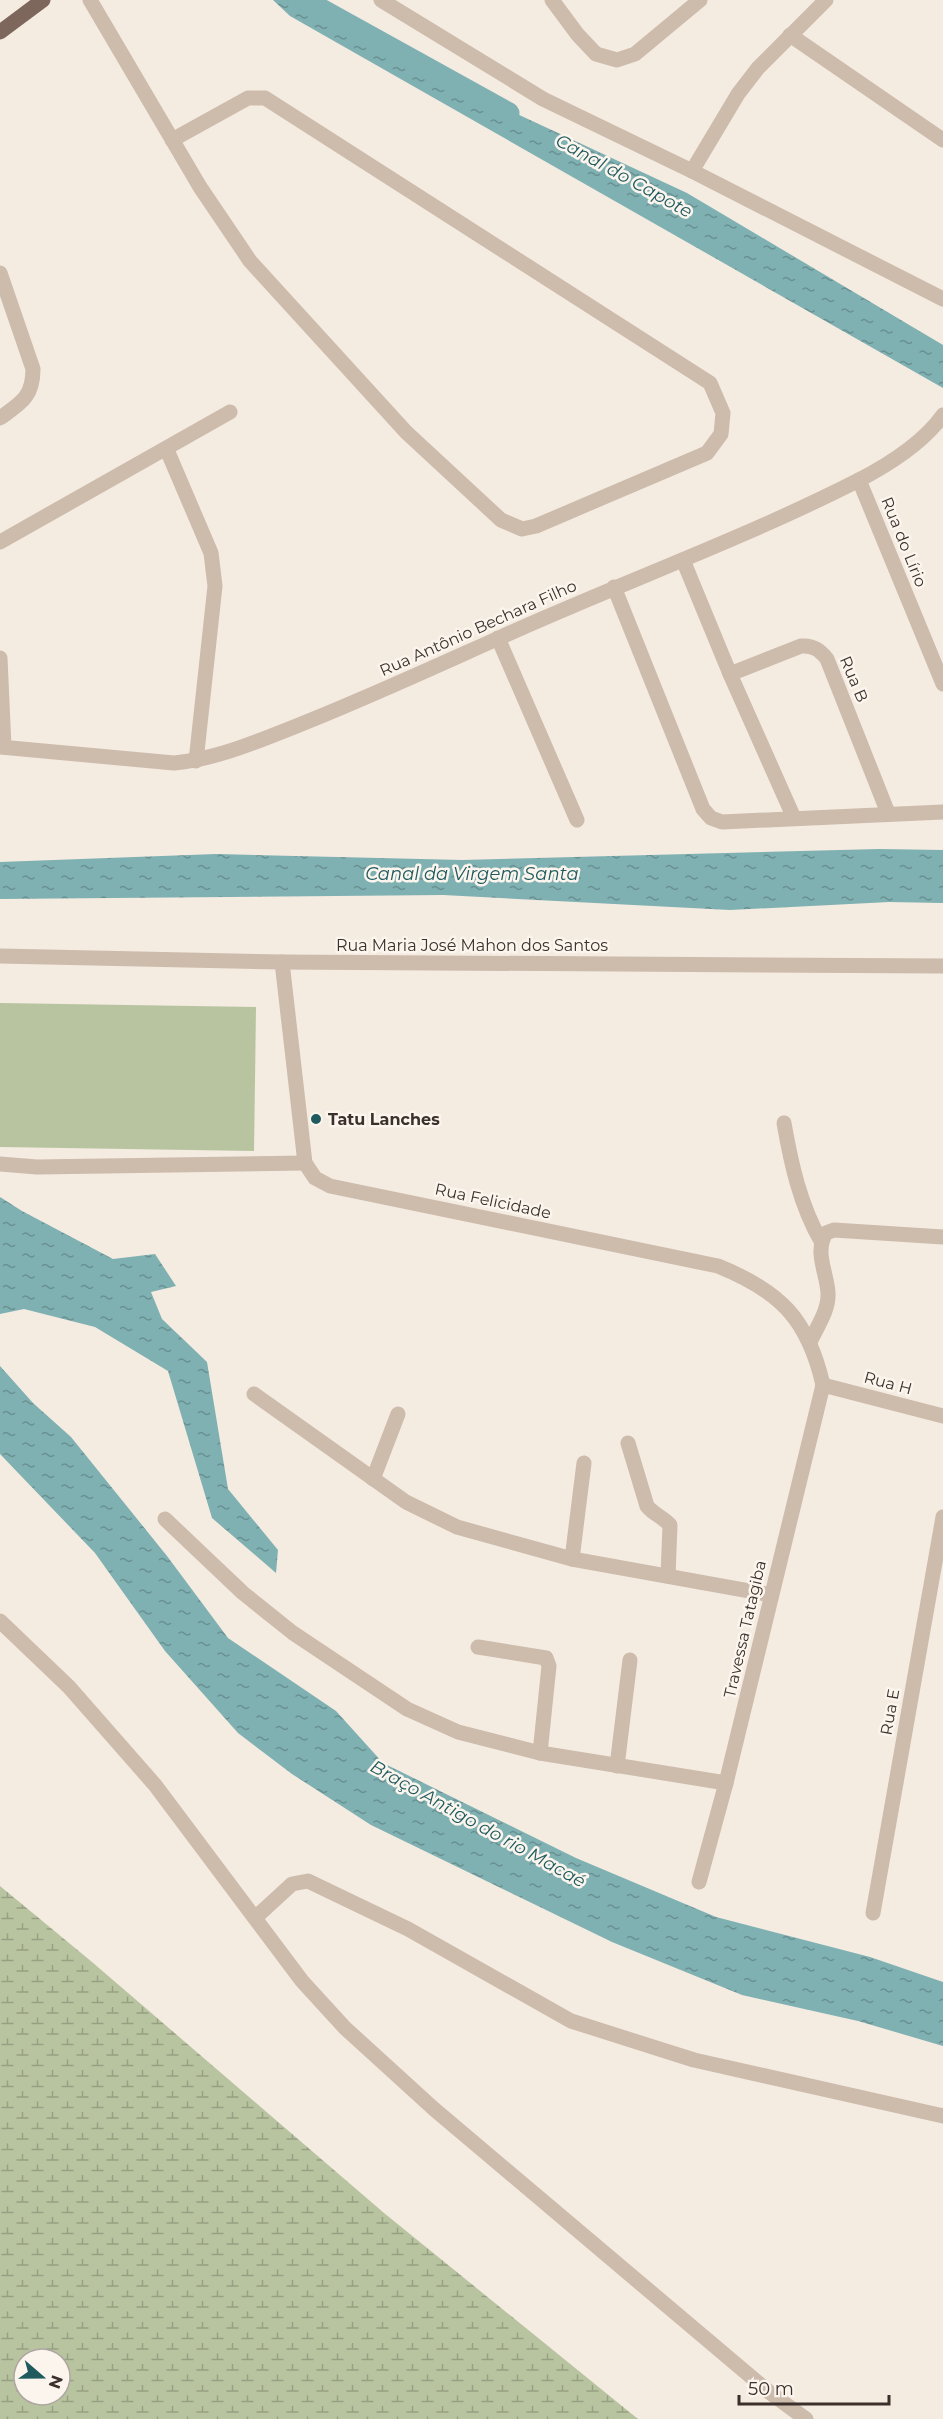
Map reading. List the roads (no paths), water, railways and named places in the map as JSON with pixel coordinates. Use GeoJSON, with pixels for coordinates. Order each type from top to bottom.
{"type":"FeatureCollection","features":[{"type":"Feature","properties":{"kind":"main road"},"geometry":{"type":"LineString","coordinates":[[0,32],[43,0]]}},
{"type":"Feature","properties":{"kind":"street"},"geometry":{"type":"LineString","coordinates":[[90,0],[172,140],[200,187],[250,261],[406,432],[501,520],[522,529],[536,526],[707,453],[721,434],[723,413],[710,383],[266,98],[248,98],[172,140]]}},
{"type":"Feature","properties":{"kind":"street"},"geometry":{"type":"LineString","coordinates":[[381,0],[543,99],[692,171],[943,299]]}},
{"type":"Feature","properties":{"kind":"street"},"geometry":{"type":"LineString","coordinates":[[552,0],[578,35],[596,54],[617,60],[635,54],[700,0]]}},
{"type":"Feature","properties":{"kind":"street"},"geometry":{"type":"LineString","coordinates":[[692,171],[738,94],[758,68],[826,0]]}},
{"type":"Feature","properties":{"kind":"street"},"geometry":{"type":"LineString","coordinates":[[790,35],[943,140]]}},
{"type":"Feature","properties":{"kind":"street"},"geometry":{"type":"LineString","coordinates":[[0,273],[5,309],[33,369],[33,383],[22,403],[0,418]]}},
{"type":"Feature","properties":{"kind":"street"},"geometry":{"type":"LineString","coordinates":[[0,542],[167,450],[230,412]]}},
{"type":"Feature","properties":{"kind":"street","name":"Rua Antônio Bechara Filho"},"geometry":{"type":"LineString","coordinates":[[2,747],[174,763],[196,761],[225,754],[382,692],[498,638],[614,587],[683,560],[859,480],[911,447],[942,420]]}},
{"type":"Feature","properties":{"kind":"street"},"geometry":{"type":"LineString","coordinates":[[167,450],[210,553],[215,586],[196,761]]}},
{"type":"Feature","properties":{"kind":"street","name":"Rua do Lírio"},"geometry":{"type":"LineString","coordinates":[[859,480],[943,684]]}},
{"type":"Feature","properties":{"kind":"street"},"geometry":{"type":"LineString","coordinates":[[683,560],[729,674],[794,818]]}},
{"type":"Feature","properties":{"kind":"street"},"geometry":{"type":"LineString","coordinates":[[614,587],[703,809],[711,818],[722,822],[943,812]]}},
{"type":"Feature","properties":{"kind":"street"},"geometry":{"type":"LineString","coordinates":[[498,638],[577,820]]}},
{"type":"Feature","properties":{"kind":"street","name":"Rua B"},"geometry":{"type":"LineString","coordinates":[[729,674],[801,646],[810,646],[821,652],[827,659],[888,813]]}},
{"type":"Feature","properties":{"kind":"street"},"geometry":{"type":"LineString","coordinates":[[0,658],[2,747]]}},
{"type":"Feature","properties":{"kind":"street","name":"Rua Maria José Mahon dos Santos"},"geometry":{"type":"LineString","coordinates":[[0,957],[282,962],[943,966]]}},
{"type":"Feature","properties":{"kind":"street"},"geometry":{"type":"LineString","coordinates":[[0,1164],[37,1167],[305,1164],[282,962]]}},
{"type":"Feature","properties":{"kind":"street"},"geometry":{"type":"LineString","coordinates":[[784,1123],[791,1163],[811,1225],[821,1241],[828,1294],[826,1309],[810,1342]]}},
{"type":"Feature","properties":{"kind":"street","name":"Rua Felicidade"},"geometry":{"type":"LineString","coordinates":[[305,1164],[315,1178],[330,1186],[718,1266],[751,1279],[774,1295],[794,1316],[810,1342],[823,1384]]}},
{"type":"Feature","properties":{"kind":"street"},"geometry":{"type":"LineString","coordinates":[[821,1241],[826,1233],[834,1230],[943,1237]]}},
{"type":"Feature","properties":{"kind":"street","name":"Rua H"},"geometry":{"type":"LineString","coordinates":[[823,1384],[943,1416]]}},
{"type":"Feature","properties":{"kind":"street","name":"Travessa Tatagiba"},"geometry":{"type":"LineString","coordinates":[[699,1882],[726,1783],[823,1384]]}},
{"type":"Feature","properties":{"kind":"street"},"geometry":{"type":"LineString","coordinates":[[254,1394],[406,1502],[457,1527],[572,1559],[771,1595]]}},
{"type":"Feature","properties":{"kind":"street"},"geometry":{"type":"LineString","coordinates":[[373,1479],[398,1414]]}},
{"type":"Feature","properties":{"kind":"street"},"geometry":{"type":"LineString","coordinates":[[628,1443],[647,1506],[670,1525],[669,1576]]}},
{"type":"Feature","properties":{"kind":"street"},"geometry":{"type":"LineString","coordinates":[[572,1559],[584,1463]]}},
{"type":"Feature","properties":{"kind":"street","name":"Rua E"},"geometry":{"type":"LineString","coordinates":[[873,1913],[943,1517]]}},
{"type":"Feature","properties":{"kind":"street"},"geometry":{"type":"LineString","coordinates":[[165,1519],[243,1593],[293,1633],[407,1709],[458,1732],[540,1753],[726,1783]]}},
{"type":"Feature","properties":{"kind":"street"},"geometry":{"type":"LineString","coordinates":[[0,1621],[69,1687],[155,1785],[302,1981],[345,2028],[443,2117],[769,2392],[806,2419]]}},
{"type":"Feature","properties":{"kind":"street"},"geometry":{"type":"LineString","coordinates":[[478,1647],[546,1658],[549,1666],[540,1753]]}},
{"type":"Feature","properties":{"kind":"street"},"geometry":{"type":"LineString","coordinates":[[618,1766],[630,1660]]}},
{"type":"Feature","properties":{"kind":"street"},"geometry":{"type":"LineString","coordinates":[[255,1918],[292,1884],[308,1881],[408,1929],[572,2021],[694,2060],[943,2116]]}},
{"type":"Feature","properties":{"kind":"water"},"geometry":{"type":"Polygon","coordinates":[[[273,0],[303,0],[468,91],[687,193],[943,345],[943,388],[290,16],[273,0]]]}},
{"type":"Feature","properties":{"kind":"water","name":"Canal da Virgem Santa"},"geometry":{"type":"Polygon","coordinates":[[[879,849],[943,850],[943,903],[889,902],[730,910],[443,895],[0,899],[0,862],[216,854],[462,860],[879,849]]]}},
{"type":"Feature","properties":{"kind":"water"},"geometry":{"type":"Polygon","coordinates":[[[0,1197],[113,1259],[155,1254],[176,1286],[151,1292],[162,1319],[207,1362],[228,1489],[278,1550],[276,1573],[212,1518],[168,1371],[95,1327],[24,1309],[0,1314],[0,1197]]]}},
{"type":"Feature","properties":{"kind":"water","name":"Braço Antigo do rio Macaé"},"geometry":{"type":"Polygon","coordinates":[[[0,1366],[33,1403],[71,1437],[167,1556],[228,1638],[336,1711],[383,1763],[576,1858],[716,1917],[870,1957],[943,1982],[943,2046],[858,2021],[742,1995],[612,1942],[371,1825],[292,1774],[238,1733],[165,1651],[95,1553],[0,1454],[0,1366]]]}},
{"type":"Feature","properties":{"kind":"waterway","name":"Canal do Capote"},"geometry":{"type":"LineString","coordinates":[[305,0],[509,113]]}},
{"type":"Feature","properties":{"kind":"place","name":"Tatu Lanches"},"geometry":{"type":"Point","coordinates":[316,1119]}}]}
